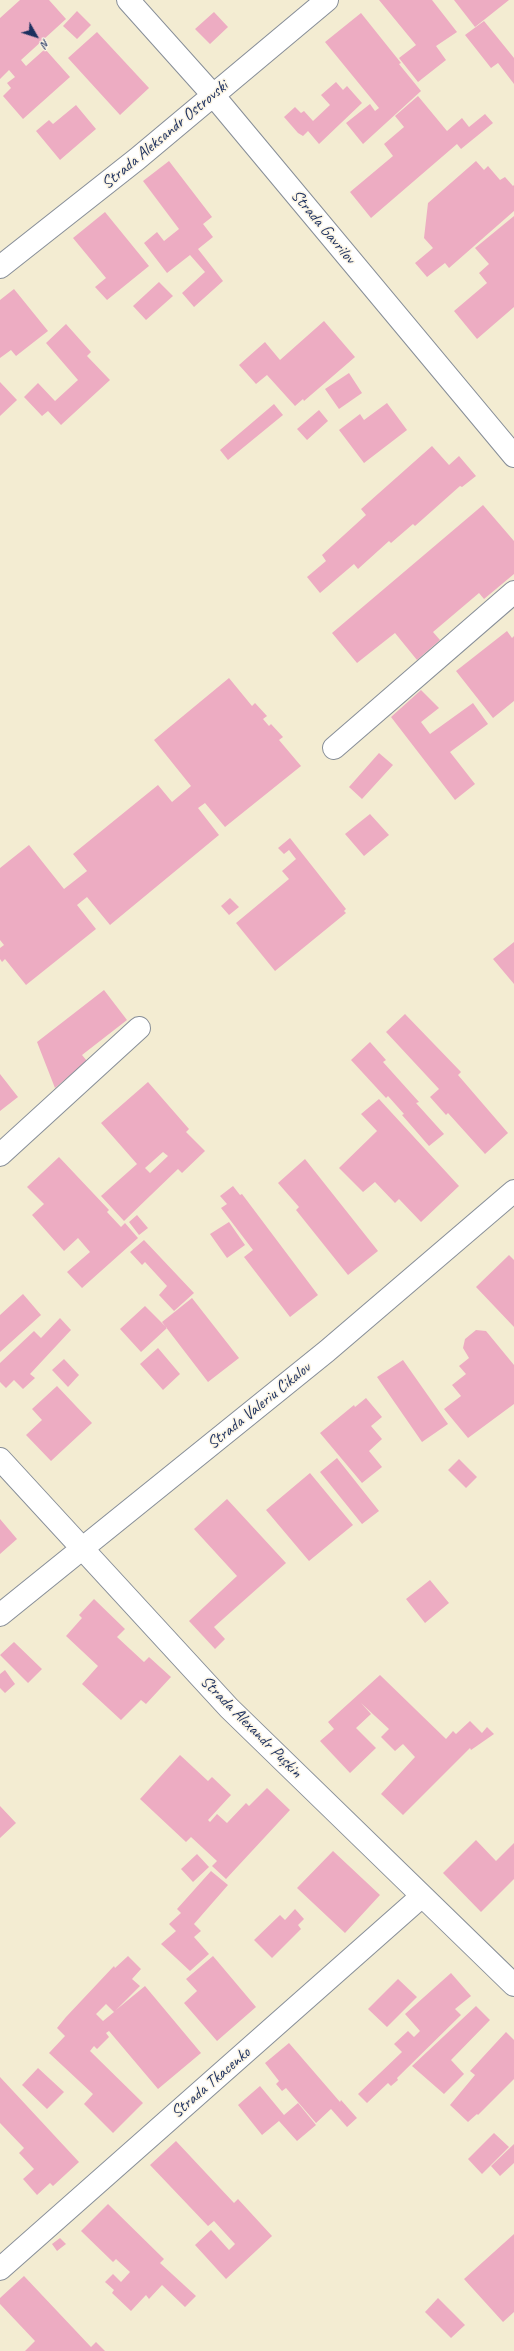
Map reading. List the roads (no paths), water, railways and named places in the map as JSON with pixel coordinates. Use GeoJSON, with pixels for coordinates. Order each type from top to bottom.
{"type":"FeatureCollection","features":[{"type":"Feature","properties":{"kind":"street","name":"Strada Gavrilov"},"geometry":{"type":"LineString","coordinates":[[128,0],[213,95],[514,456]]}},
{"type":"Feature","properties":{"kind":"street","name":"Strada Aleksandr Ostrovski"},"geometry":{"type":"LineString","coordinates":[[0,267],[137,159],[327,0]]}},
{"type":"Feature","properties":{"kind":"street"},"geometry":{"type":"LineString","coordinates":[[334,748],[514,592]]}},
{"type":"Feature","properties":{"kind":"street"},"geometry":{"type":"LineString","coordinates":[[0,1155],[139,1028]]}},
{"type":"Feature","properties":{"kind":"street","name":"Strada Valeriu Cikalov"},"geometry":{"type":"LineString","coordinates":[[0,1614],[327,1351],[514,1191]]}},
{"type":"Feature","properties":{"kind":"street","name":"Strada Alexandr Pușkin"},"geometry":{"type":"LineString","coordinates":[[0,1459],[81,1549],[229,1708],[514,1985]]}},
{"type":"Feature","properties":{"kind":"street","name":"Strada Tkacenko"},"geometry":{"type":"LineString","coordinates":[[0,2269],[422,1896]]}}]}
